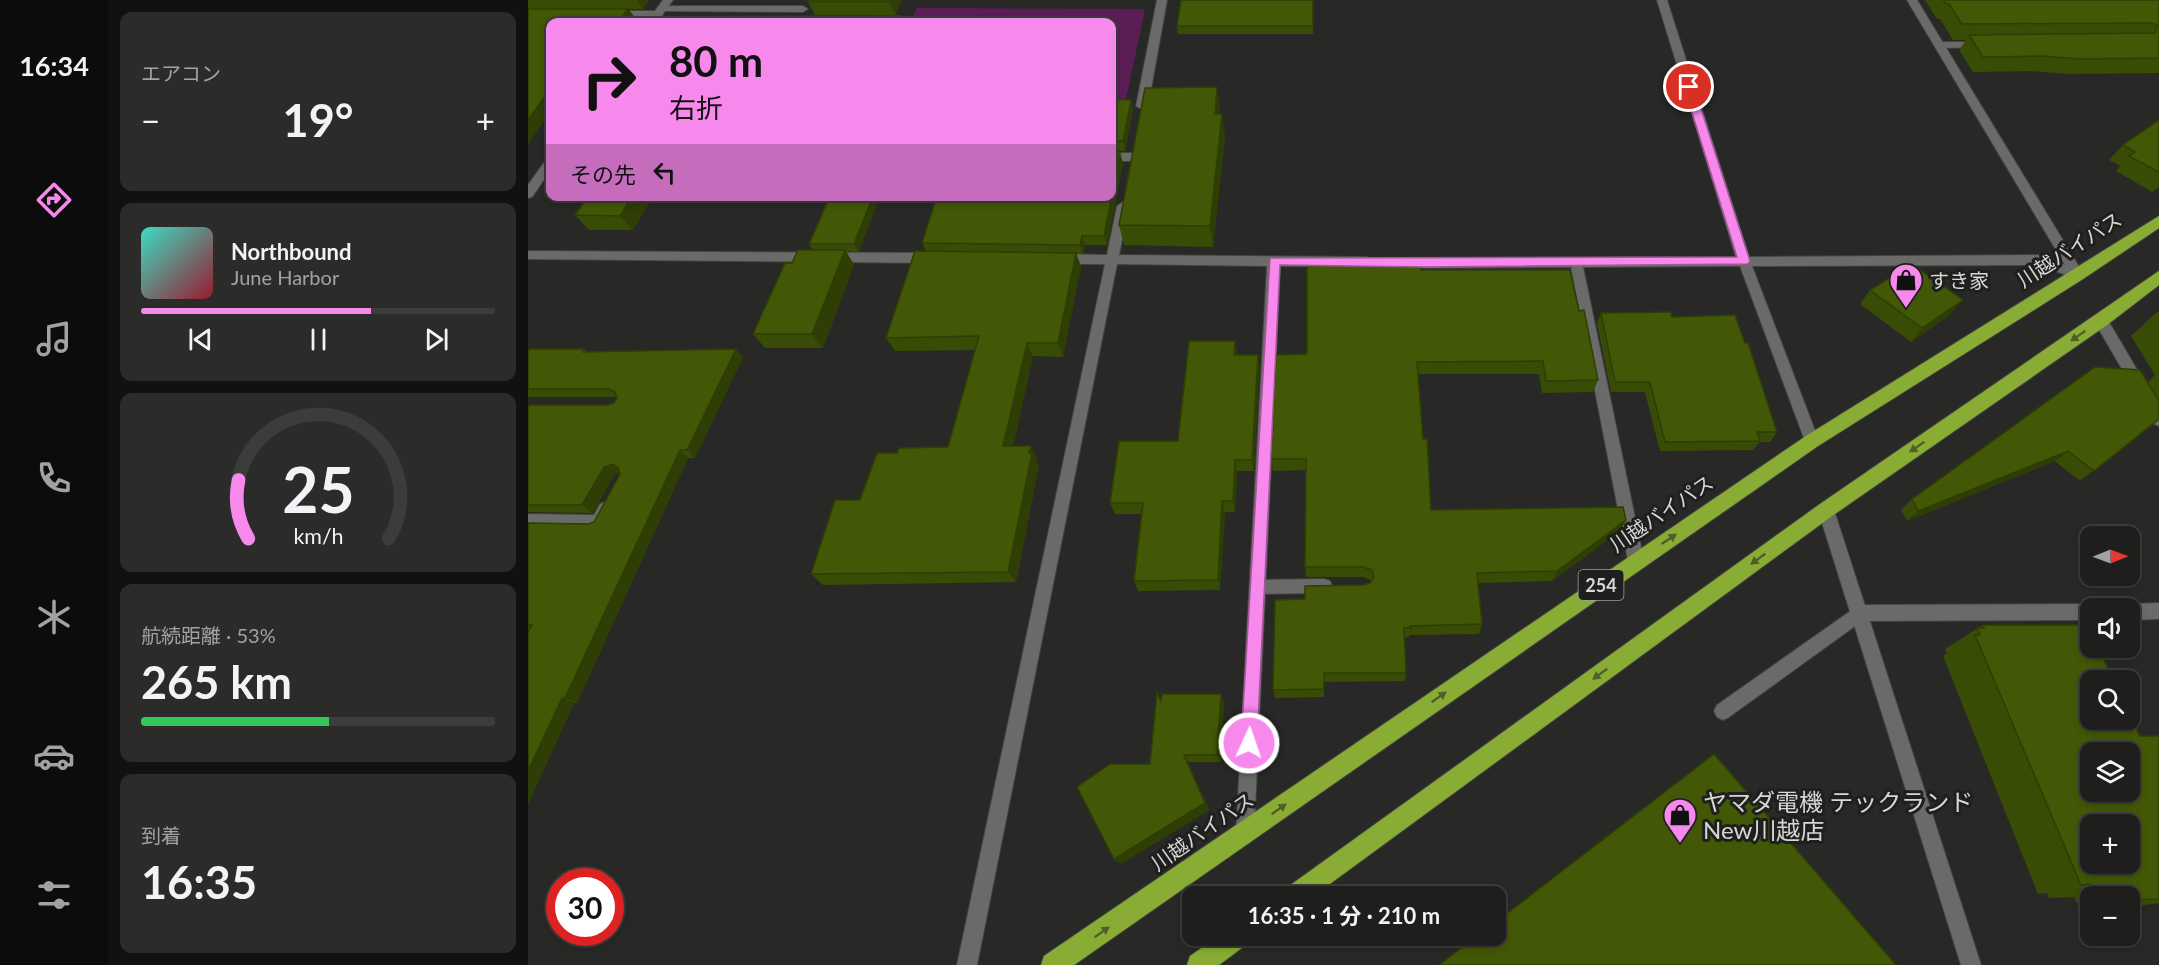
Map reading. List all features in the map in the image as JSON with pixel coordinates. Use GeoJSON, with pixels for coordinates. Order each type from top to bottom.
{"type":"FeatureCollection","features":[{"type":"Feature","properties":{"kind":"highway","name":"川越バイパス"},"geometry":{"type":"LineString","coordinates":[[1053,965],[1812,441],[2079,275],[2159,221]]}},
{"type":"Feature","properties":{"kind":"highway"},"geometry":{"type":"LineString","coordinates":[[1308,886],[1826,510],[2101,321],[2159,277]]}},
{"type":"Feature","properties":{"kind":"highway"},"geometry":{"type":"LineString","coordinates":[[1199,965],[1225,946]]}},
{"type":"Feature","properties":{"kind":"street"},"geometry":{"type":"LineString","coordinates":[[1138,123],[1162,0]]}},
{"type":"Feature","properties":{"kind":"street"},"geometry":{"type":"LineString","coordinates":[[1662,0],[1744,261],[1812,441]]}},
{"type":"Feature","properties":{"kind":"street"},"geometry":{"type":"LineString","coordinates":[[1912,0],[2079,275]]}},
{"type":"Feature","properties":{"kind":"street"},"geometry":{"type":"LineString","coordinates":[[599,14],[803,9]]}},
{"type":"Feature","properties":{"kind":"street"},"geometry":{"type":"LineString","coordinates":[[1940,45],[1998,44]]}},
{"type":"Feature","properties":{"kind":"street"},"geometry":{"type":"LineString","coordinates":[[1116,157],[1132,157]]}},
{"type":"Feature","properties":{"kind":"street"},"geometry":{"type":"LineString","coordinates":[[528,194],[546,169]]}},
{"type":"Feature","properties":{"kind":"street"},"geometry":{"type":"LineString","coordinates":[[968,965],[1125,191]]}},
{"type":"Feature","properties":{"kind":"street"},"geometry":{"type":"LineString","coordinates":[[528,255],[945,258]]}},
{"type":"Feature","properties":{"kind":"street"},"geometry":{"type":"LineString","coordinates":[[1041,259],[1385,263],[2042,260],[2079,275]]}},
{"type":"Feature","properties":{"kind":"street"},"geometry":{"type":"LineString","coordinates":[[1245,832],[1274,261]]}},
{"type":"Feature","properties":{"kind":"street"},"geometry":{"type":"LineString","coordinates":[[1576,262],[1636,561]]}},
{"type":"Feature","properties":{"kind":"street"},"geometry":{"type":"LineString","coordinates":[[2101,321],[2159,420]]}},
{"type":"Feature","properties":{"kind":"street"},"geometry":{"type":"LineString","coordinates":[[528,521],[598,522],[616,490]]}},
{"type":"Feature","properties":{"kind":"street"},"geometry":{"type":"LineString","coordinates":[[1826,510],[1971,965]]}},
{"type":"Feature","properties":{"kind":"street"},"geometry":{"type":"LineString","coordinates":[[1257,587],[1340,586]]}},
{"type":"Feature","properties":{"kind":"street"},"geometry":{"type":"LineString","coordinates":[[2140,612],[2159,611]]}},
{"type":"Feature","properties":{"kind":"street"},"geometry":{"type":"LineString","coordinates":[[1723,711],[1859,613],[2080,612]]}},
{"type":"Feature","properties":{"kind":"shaded area"},"geometry":{"type":"Polygon","coordinates":[[[917,8],[1145,9],[1125,104],[1116,104],[1116,18],[912,18],[917,8]]]}},
{"type":"Feature","properties":{"kind":"shaded area"},"geometry":{"type":"Polygon","coordinates":[[[902,15],[900,18],[670,18],[671,16],[902,15]]]}},
{"type":"Feature","properties":{"kind":"building"},"geometry":{"type":"Polygon","coordinates":[[[810,0],[891,0],[890,2],[808,2],[810,0]]]}},
{"type":"Feature","properties":{"kind":"building"},"geometry":{"type":"Polygon","coordinates":[[[1181,0],[1313,0],[1313,26],[1177,26],[1181,0]]]}},
{"type":"Feature","properties":{"kind":"building"},"geometry":{"type":"Polygon","coordinates":[[[1943,0],[2159,0],[2159,58],[1983,57],[1969,35],[2155,33],[2157,25],[2151,23],[1962,24],[1949,4],[1943,0]]]}},
{"type":"Feature","properties":{"kind":"building"},"geometry":{"type":"Polygon","coordinates":[[[528,9],[628,9],[621,18],[546,18],[546,95],[528,120],[528,9]]]}},
{"type":"Feature","properties":{"kind":"building"},"geometry":{"type":"Polygon","coordinates":[[[1217,87],[1215,114],[1222,114],[1210,226],[1119,225],[1145,88],[1217,87]]]}},
{"type":"Feature","properties":{"kind":"building"},"geometry":{"type":"Polygon","coordinates":[[[1116,99],[1131,100],[1123,141],[1116,141],[1116,99]]]}},
{"type":"Feature","properties":{"kind":"building"},"geometry":{"type":"Polygon","coordinates":[[[2159,120],[2159,172],[2129,156],[2135,152],[2123,145],[2159,120]]]}},
{"type":"Feature","properties":{"kind":"building"},"geometry":{"type":"Polygon","coordinates":[[[1116,154],[1120,154],[1116,174],[1116,154]]]}},
{"type":"Feature","properties":{"kind":"building"},"geometry":{"type":"Polygon","coordinates":[[[585,201],[629,201],[620,216],[575,215],[585,201]]]}},
{"type":"Feature","properties":{"kind":"building"},"geometry":{"type":"Polygon","coordinates":[[[828,201],[871,201],[854,244],[809,244],[828,201]]]}},
{"type":"Feature","properties":{"kind":"building"},"geometry":{"type":"Polygon","coordinates":[[[935,201],[1111,201],[1104,236],[1082,236],[1080,245],[922,243],[935,201]]]}},
{"type":"Feature","properties":{"kind":"building"},"geometry":{"type":"Polygon","coordinates":[[[798,250],[845,250],[812,334],[753,334],[785,263],[792,263],[798,250]]]}},
{"type":"Feature","properties":{"kind":"building"},"geometry":{"type":"Polygon","coordinates":[[[915,251],[1076,253],[1058,343],[1027,343],[1003,446],[1031,446],[1029,453],[1032,453],[1008,572],[811,574],[835,500],[860,500],[877,453],[897,453],[899,448],[948,447],[979,336],[886,338],[915,251]]]}},
{"type":"Feature","properties":{"kind":"building"},"geometry":{"type":"Polygon","coordinates":[[[1307,262],[1420,262],[1421,270],[1570,270],[1579,311],[1584,310],[1598,380],[1546,381],[1543,361],[1417,362],[1423,439],[1427,439],[1431,510],[1623,507],[1626,520],[1557,571],[1477,573],[1482,624],[1404,628],[1406,673],[1324,673],[1324,689],[1273,690],[1275,600],[1305,599],[1305,586],[1363,585],[1370,583],[1374,577],[1372,570],[1363,567],[1305,567],[1306,459],[1271,459],[1276,355],[1307,354],[1307,262]]]}},
{"type":"Feature","properties":{"kind":"building"},"geometry":{"type":"Polygon","coordinates":[[[1912,264],[1963,300],[1922,328],[1870,290],[1912,264]]]}},
{"type":"Feature","properties":{"kind":"building"},"geometry":{"type":"Polygon","coordinates":[[[1671,312],[1672,317],[1735,315],[1745,343],[1748,343],[1777,432],[1757,432],[1760,441],[1665,442],[1650,382],[1615,382],[1601,313],[1671,312]]]}},
{"type":"Feature","properties":{"kind":"building"},"geometry":{"type":"Polygon","coordinates":[[[1189,341],[1235,341],[1234,355],[1258,355],[1252,460],[1235,460],[1233,501],[1222,501],[1218,580],[1134,581],[1143,503],[1110,503],[1119,441],[1178,441],[1189,341]]]}},
{"type":"Feature","properties":{"kind":"building"},"geometry":{"type":"Polygon","coordinates":[[[528,349],[584,349],[583,352],[736,349],[687,450],[680,450],[565,698],[562,698],[528,771],[528,632],[532,625],[528,625],[528,523],[588,524],[594,522],[620,474],[618,467],[612,464],[604,467],[582,505],[528,505],[528,405],[608,405],[614,403],[617,398],[615,392],[609,389],[528,389],[528,349]]]}},
{"type":"Feature","properties":{"kind":"building"},"geometry":{"type":"Polygon","coordinates":[[[2095,367],[2140,370],[2159,401],[2159,419],[2094,471],[2068,451],[1918,511],[1912,499],[2095,367]]]}},
{"type":"Feature","properties":{"kind":"building"},"geometry":{"type":"Polygon","coordinates":[[[1983,625],[2080,625],[2080,658],[2103,658],[2109,670],[2080,670],[2080,730],[2137,730],[2140,736],[2159,736],[2159,899],[2140,900],[2140,886],[2081,885],[1975,635],[1980,635],[1977,628],[1984,628],[1983,625]]]}},
{"type":"Feature","properties":{"kind":"building"},"geometry":{"type":"Polygon","coordinates":[[[1157,692],[1161,701],[1162,694],[1221,694],[1217,755],[1184,755],[1205,803],[1114,859],[1077,787],[1110,764],[1150,764],[1157,692]]]}},
{"type":"Feature","properties":{"kind":"building","name":"ヤマダ電機 テックランド New川越店"},"geometry":{"type":"Polygon","coordinates":[[[1714,754],[1896,965],[1439,965],[1464,946],[1506,946],[1506,914],[1714,754]]]}},
{"type":"Feature","properties":{"kind":"place","name":"すき家"},"geometry":{"type":"Point","coordinates":[1906,309]}},
{"type":"Feature","properties":{"kind":"place","name":"ヤマダ電機 テックランド New川越店"},"geometry":{"type":"Point","coordinates":[1680,844]}},
{"type":"Feature","properties":{"kind":"route"},"geometry":{"type":"LineString","coordinates":[[1249,743],[1274,261],[1426,263],[1744,261],[1689,87]]}}]}
